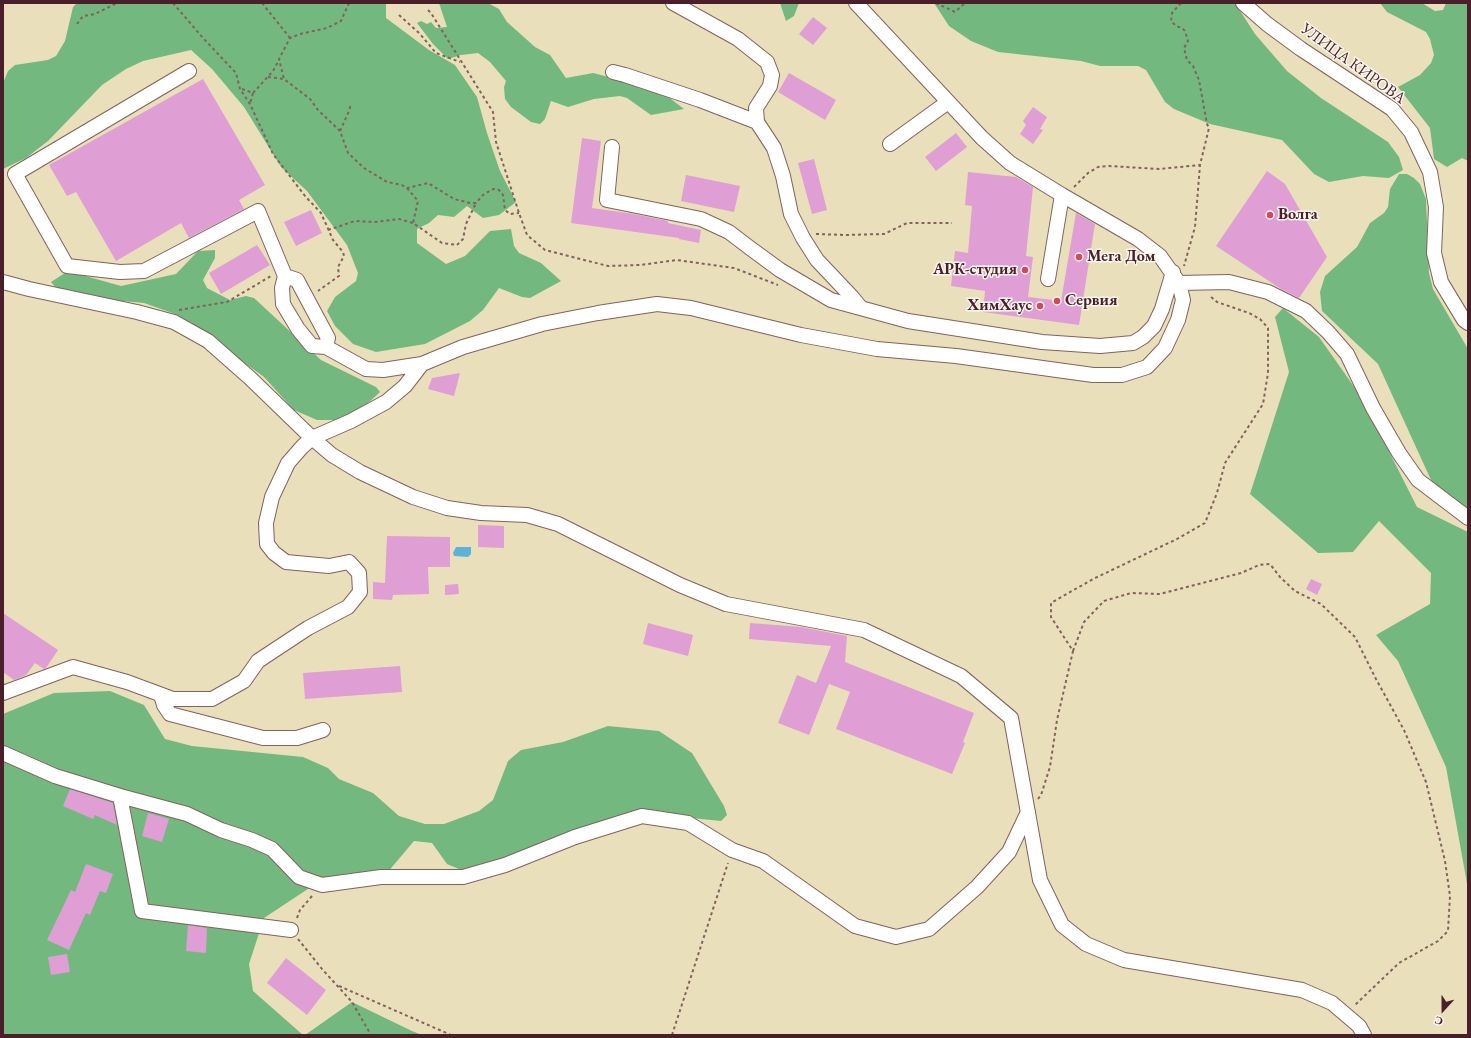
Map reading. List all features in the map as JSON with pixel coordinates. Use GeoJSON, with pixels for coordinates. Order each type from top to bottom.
{"type":"FeatureCollection","features":[{"type":"Feature","properties":{"kind":"street"},"geometry":{"type":"LineString","coordinates":[[673,3],[738,39],[767,62],[772,75],[770,86],[756,108],[757,122],[774,148],[783,176],[791,214],[803,238],[817,260],[861,308]]}},
{"type":"Feature","properties":{"kind":"street"},"geometry":{"type":"LineString","coordinates":[[189,71],[15,174],[67,266],[120,272],[144,271],[258,211],[284,273],[282,288],[283,304],[298,329],[312,346],[326,347],[366,369],[383,370],[422,364],[463,347],[542,324],[598,313],[657,304],[691,308],[801,335],[877,350],[956,356],[1093,375],[1122,375],[1147,367],[1165,348],[1178,320],[1182,300],[1176,278],[1160,256],[1138,239],[1010,163],[982,138],[856,3]]}},
{"type":"Feature","properties":{"kind":"street","name":"УЛИЦА КИРОВА"},"geometry":{"type":"LineString","coordinates":[[1243,3],[1302,49],[1392,109],[1411,132],[1430,172],[1437,207],[1434,253],[1441,282],[1464,320],[1468,323]]}},
{"type":"Feature","properties":{"kind":"street"},"geometry":{"type":"LineString","coordinates":[[613,72],[706,103],[757,122]]}},
{"type":"Feature","properties":{"kind":"street"},"geometry":{"type":"LineString","coordinates":[[890,144],[948,102]]}},
{"type":"Feature","properties":{"kind":"street"},"geometry":{"type":"LineString","coordinates":[[612,147],[607,200],[701,219],[729,232],[780,270],[831,300],[908,321],[1042,342],[1100,346],[1133,344],[1154,326],[1176,278]]}},
{"type":"Feature","properties":{"kind":"street"},"geometry":{"type":"LineString","coordinates":[[1048,279],[1062,195]]}},
{"type":"Feature","properties":{"kind":"street"},"geometry":{"type":"LineString","coordinates":[[284,273],[297,280],[328,338],[326,347]]}},
{"type":"Feature","properties":{"kind":"street"},"geometry":{"type":"LineString","coordinates":[[1176,278],[1197,282],[1229,282],[1242,285],[1268,292],[1306,311],[1328,332],[1347,354],[1373,408],[1399,453],[1418,480],[1468,518]]}},
{"type":"Feature","properties":{"kind":"street"},"geometry":{"type":"LineString","coordinates":[[3,282],[137,312],[174,322],[208,341],[332,455],[360,472],[413,497],[447,508],[481,513],[527,515],[558,524],[680,585],[726,604],[864,630],[961,676],[1011,718],[1040,880],[1062,925],[1086,944],[1124,960],[1302,990],[1332,1003],[1358,1026],[1364,1035]]}},
{"type":"Feature","properties":{"kind":"street"},"geometry":{"type":"LineString","coordinates":[[3,693],[74,667],[127,682],[173,699],[212,699],[244,681],[258,661],[308,628],[348,607],[360,592],[358,573],[348,562],[329,566],[286,562],[274,554],[267,544],[266,523],[272,497],[288,464],[302,447],[312,438],[351,421],[386,402],[406,386],[422,364]]}},
{"type":"Feature","properties":{"kind":"street"},"geometry":{"type":"LineString","coordinates":[[161,695],[164,705],[170,714],[263,738],[297,738],[323,730]]}},
{"type":"Feature","properties":{"kind":"street"},"geometry":{"type":"LineString","coordinates":[[3,753],[55,776],[120,796],[187,814],[221,830],[252,840],[272,849],[299,877],[322,885],[381,877],[462,877],[505,865],[574,837],[642,816],[688,823],[732,850],[763,861],[855,926],[896,937],[929,929],[977,887],[1010,852],[1028,812]]}},
{"type":"Feature","properties":{"kind":"street"},"geometry":{"type":"LineString","coordinates":[[120,796],[142,911],[291,930]]}},
{"type":"Feature","properties":{"kind":"path"},"geometry":{"type":"LineString","coordinates":[[77,24],[83,16],[95,14],[118,3]]}},
{"type":"Feature","properties":{"kind":"path"},"geometry":{"type":"LineString","coordinates":[[173,3],[236,73],[240,89],[250,104],[273,154],[305,196],[321,213],[333,240],[343,252],[344,256],[338,266],[339,276],[307,299]]}},
{"type":"Feature","properties":{"kind":"path"},"geometry":{"type":"LineString","coordinates":[[262,3],[290,38]]}},
{"type":"Feature","properties":{"kind":"path"},"geometry":{"type":"LineString","coordinates":[[250,104],[253,93],[273,71],[290,38],[300,34],[327,28],[341,21],[349,3]]}},
{"type":"Feature","properties":{"kind":"path"},"geometry":{"type":"LineString","coordinates":[[936,3],[955,12],[965,3]]}},
{"type":"Feature","properties":{"kind":"path"},"geometry":{"type":"LineString","coordinates":[[1176,278],[1195,227],[1200,165],[1209,128],[1199,80],[1193,66],[1187,60],[1184,48],[1188,41],[1185,31],[1171,21],[1172,13],[1181,3]]}},
{"type":"Feature","properties":{"kind":"path"},"geometry":{"type":"LineString","coordinates":[[428,10],[493,112],[496,142],[519,214],[527,235],[545,250],[608,266],[640,265],[677,260],[734,268],[783,287]]}},
{"type":"Feature","properties":{"kind":"path"},"geometry":{"type":"LineString","coordinates":[[400,14],[436,53],[462,62]]}},
{"type":"Feature","properties":{"kind":"path"},"geometry":{"type":"LineString","coordinates":[[279,59],[284,79]]}},
{"type":"Feature","properties":{"kind":"path"},"geometry":{"type":"LineString","coordinates":[[268,77],[284,79],[310,99],[318,110],[340,131],[348,153],[364,168],[387,182],[402,185],[407,188],[418,201],[413,222]]}},
{"type":"Feature","properties":{"kind":"path"},"geometry":{"type":"LineString","coordinates":[[240,89],[253,93]]}},
{"type":"Feature","properties":{"kind":"path"},"geometry":{"type":"LineString","coordinates":[[340,131],[351,104]]}},
{"type":"Feature","properties":{"kind":"path"},"geometry":{"type":"LineString","coordinates":[[1062,195],[1080,182],[1088,173],[1098,167],[1109,166],[1159,169],[1200,165]]}},
{"type":"Feature","properties":{"kind":"path"},"geometry":{"type":"LineString","coordinates":[[407,188],[428,183],[454,199],[476,203]]}},
{"type":"Feature","properties":{"kind":"path"},"geometry":{"type":"LineString","coordinates":[[328,230],[355,221],[374,222],[399,219],[413,222],[442,243],[457,245],[463,239],[466,224],[476,203],[483,195],[493,189],[499,190],[503,195],[505,210],[510,214],[519,214]]}},
{"type":"Feature","properties":{"kind":"path"},"geometry":{"type":"LineString","coordinates":[[803,238],[818,233],[846,235],[884,234],[907,223],[952,223]]}},
{"type":"Feature","properties":{"kind":"path"},"geometry":{"type":"LineString","coordinates":[[174,322],[177,310],[226,302],[284,273]]}},
{"type":"Feature","properties":{"kind":"path"},"geometry":{"type":"LineString","coordinates":[[1073,651],[1051,617],[1051,604],[1093,579],[1178,539],[1205,523],[1217,493],[1225,463],[1262,404],[1268,372],[1268,328],[1260,319],[1249,313],[1217,302],[1197,282]]}},
{"type":"Feature","properties":{"kind":"path"},"geometry":{"type":"LineString","coordinates":[[1028,812],[1042,795],[1050,767],[1057,720],[1073,651],[1084,622],[1104,601],[1131,593],[1160,594],[1241,573],[1259,565],[1270,564],[1280,577],[1295,590],[1321,604],[1355,637],[1404,730],[1426,782],[1445,861],[1450,896],[1448,931],[1438,941],[1399,963],[1345,1015]]}},
{"type":"Feature","properties":{"kind":"path"},"geometry":{"type":"LineString","coordinates":[[672,1035],[732,850]]}},
{"type":"Feature","properties":{"kind":"path"},"geometry":{"type":"LineString","coordinates":[[322,885],[300,910],[291,930],[322,969],[352,1002],[371,1035]]}},
{"type":"Feature","properties":{"kind":"path"},"geometry":{"type":"LineString","coordinates":[[338,986],[452,1035]]}},
{"type":"Feature","properties":{"kind":"green space"},"geometry":{"type":"Polygon","coordinates":[[[77,3],[386,3],[386,18],[429,50],[455,65],[477,97],[500,171],[516,202],[499,215],[483,218],[467,206],[454,217],[438,215],[429,223],[417,229],[417,243],[446,264],[465,256],[490,231],[511,229],[514,246],[519,253],[541,263],[561,281],[530,298],[522,297],[499,288],[483,310],[470,321],[425,344],[376,352],[353,344],[335,326],[327,311],[335,297],[356,281],[358,273],[347,245],[307,191],[281,167],[244,107],[212,69],[191,50],[143,61],[126,69],[102,85],[48,141],[26,158],[3,169],[3,83],[8,71],[15,65],[48,60],[56,56],[65,41],[73,7],[77,3]]]}},
{"type":"Feature","properties":{"kind":"green space"},"geometry":{"type":"Polygon","coordinates":[[[439,3],[488,3],[499,9],[507,22],[535,47],[550,55],[566,78],[593,73],[636,84],[667,96],[684,109],[651,115],[627,98],[620,96],[594,99],[568,107],[551,101],[545,119],[540,124],[531,122],[511,107],[505,99],[504,87],[506,81],[490,62],[478,53],[461,55],[448,59],[433,44],[417,23],[421,21],[427,24],[431,22],[436,28],[447,27],[439,3]]]}},
{"type":"Feature","properties":{"kind":"green space"},"geometry":{"type":"Polygon","coordinates":[[[780,3],[799,3],[794,16],[786,21],[780,3]]]}},
{"type":"Feature","properties":{"kind":"green space"},"geometry":{"type":"Polygon","coordinates":[[[934,3],[1235,3],[1255,34],[1287,71],[1321,98],[1388,142],[1399,157],[1403,170],[1389,178],[1363,176],[1329,182],[1314,174],[1282,140],[1210,124],[1174,109],[1165,102],[1146,70],[1138,66],[1100,66],[1081,61],[998,52],[971,41],[949,26],[934,3]]]}},
{"type":"Feature","properties":{"kind":"green space"},"geometry":{"type":"Polygon","coordinates":[[[1380,3],[1422,3],[1435,11],[1443,10],[1446,3],[1468,3],[1468,161],[1462,158],[1447,167],[1434,159],[1430,128],[1398,87],[1420,75],[1431,63],[1434,55],[1430,39],[1426,32],[1387,12],[1380,3]]]}},
{"type":"Feature","properties":{"kind":"green space"},"geometry":{"type":"Polygon","coordinates":[[[1399,174],[1407,174],[1414,178],[1420,184],[1426,199],[1429,273],[1433,289],[1468,349],[1468,512],[1431,480],[1378,364],[1322,311],[1320,292],[1325,276],[1357,247],[1370,223],[1384,213],[1388,207],[1390,189],[1399,174]]]}},
{"type":"Feature","properties":{"kind":"green space"},"geometry":{"type":"Polygon","coordinates":[[[215,250],[215,258],[203,280],[207,288],[230,300],[246,296],[254,298],[321,360],[376,387],[380,392],[354,416],[345,420],[317,420],[294,410],[264,377],[178,315],[144,303],[111,300],[56,288],[51,282],[65,273],[75,273],[121,286],[176,274],[198,251],[215,250]]]}},
{"type":"Feature","properties":{"kind":"green space"},"geometry":{"type":"Polygon","coordinates":[[[1283,308],[1319,337],[1362,398],[1417,507],[1468,532],[1468,889],[1446,767],[1398,661],[1376,635],[1430,604],[1431,573],[1379,521],[1353,552],[1318,553],[1250,494],[1289,372],[1275,317],[1283,308]]]}},
{"type":"Feature","properties":{"kind":"green space"},"geometry":{"type":"Polygon","coordinates":[[[110,691],[144,705],[165,739],[192,746],[303,757],[328,768],[339,779],[373,793],[399,816],[425,824],[444,824],[479,811],[493,800],[508,761],[521,750],[563,742],[608,726],[659,731],[692,753],[724,806],[727,815],[721,821],[662,815],[473,875],[447,864],[432,843],[414,841],[387,873],[343,874],[320,881],[264,918],[249,964],[253,991],[303,1035],[3,1035],[3,714],[54,693],[110,691]]]}},
{"type":"Feature","properties":{"kind":"green space"},"geometry":{"type":"Polygon","coordinates":[[[352,1002],[412,1031],[422,1035],[305,1035],[352,1002]]]}},
{"type":"Feature","properties":{"kind":"water"},"geometry":{"type":"Polygon","coordinates":[[[456,547],[471,547],[471,554],[468,557],[454,556],[453,553],[456,547]]]}},
{"type":"Feature","properties":{"kind":"building"},"geometry":{"type":"Polygon","coordinates":[[[813,17],[827,28],[813,45],[799,34],[813,17]]]}},
{"type":"Feature","properties":{"kind":"building"},"geometry":{"type":"Polygon","coordinates":[[[789,73],[836,100],[825,120],[778,92],[789,73]]]}},
{"type":"Feature","properties":{"kind":"building"},"geometry":{"type":"Polygon","coordinates":[[[203,79],[265,185],[239,200],[244,209],[189,238],[181,223],[116,261],[76,192],[67,196],[49,165],[203,79]]]}},
{"type":"Feature","properties":{"kind":"building"},"geometry":{"type":"Polygon","coordinates":[[[1033,107],[1047,117],[1040,129],[1043,130],[1033,144],[1020,134],[1026,125],[1023,121],[1033,107]]]}},
{"type":"Feature","properties":{"kind":"building"},"geometry":{"type":"Polygon","coordinates":[[[956,133],[967,147],[936,171],[925,157],[956,133]]]}},
{"type":"Feature","properties":{"kind":"building"},"geometry":{"type":"Polygon","coordinates":[[[582,138],[601,141],[592,208],[634,214],[701,230],[699,243],[679,238],[571,223],[582,138]]]}},
{"type":"Feature","properties":{"kind":"building"},"geometry":{"type":"Polygon","coordinates":[[[814,159],[827,210],[812,214],[798,163],[814,159]]]}},
{"type":"Feature","properties":{"kind":"building","name":"Волга"},"geometry":{"type":"Polygon","coordinates":[[[1267,171],[1285,184],[1327,257],[1299,298],[1281,289],[1216,246],[1267,171]]]}},
{"type":"Feature","properties":{"kind":"building"},"geometry":{"type":"Polygon","coordinates":[[[968,172],[1016,177],[1033,187],[1026,256],[1033,257],[1028,297],[1061,301],[1076,213],[1095,224],[1079,325],[983,312],[985,291],[951,286],[955,251],[968,253],[972,206],[965,205],[968,172]]]}},
{"type":"Feature","properties":{"kind":"building"},"geometry":{"type":"Polygon","coordinates":[[[686,175],[740,186],[734,212],[681,201],[686,175]]]}},
{"type":"Feature","properties":{"kind":"building"},"geometry":{"type":"Polygon","coordinates":[[[311,210],[322,233],[296,246],[284,222],[311,210]]]}},
{"type":"Feature","properties":{"kind":"building"},"geometry":{"type":"Polygon","coordinates":[[[257,245],[270,265],[221,294],[209,273],[257,245]]]}},
{"type":"Feature","properties":{"kind":"building"},"geometry":{"type":"Polygon","coordinates":[[[460,373],[454,396],[428,389],[432,378],[460,373]]]}},
{"type":"Feature","properties":{"kind":"building"},"geometry":{"type":"Polygon","coordinates":[[[478,525],[504,526],[504,548],[478,547],[478,525]]]}},
{"type":"Feature","properties":{"kind":"building"},"geometry":{"type":"Polygon","coordinates":[[[387,536],[450,537],[450,567],[428,567],[429,594],[393,595],[392,600],[373,599],[373,582],[385,583],[387,536]]]}},
{"type":"Feature","properties":{"kind":"building"},"geometry":{"type":"Polygon","coordinates":[[[1311,579],[1322,584],[1317,595],[1306,589],[1311,579]]]}},
{"type":"Feature","properties":{"kind":"building"},"geometry":{"type":"Polygon","coordinates":[[[458,584],[459,594],[445,595],[445,585],[458,584]]]}},
{"type":"Feature","properties":{"kind":"building"},"geometry":{"type":"Polygon","coordinates":[[[3,613],[58,650],[46,668],[44,669],[35,663],[26,675],[14,680],[3,672],[3,613]]]}},
{"type":"Feature","properties":{"kind":"building"},"geometry":{"type":"Polygon","coordinates":[[[648,623],[693,635],[688,656],[643,644],[648,623]]]}},
{"type":"Feature","properties":{"kind":"building"},"geometry":{"type":"Polygon","coordinates":[[[750,623],[801,627],[847,636],[845,662],[974,713],[963,742],[965,743],[952,774],[836,729],[850,692],[829,684],[809,735],[778,723],[797,675],[816,683],[831,646],[749,639],[750,623]]]}},
{"type":"Feature","properties":{"kind":"building"},"geometry":{"type":"Polygon","coordinates":[[[400,666],[402,692],[305,699],[303,673],[400,666]]]}},
{"type":"Feature","properties":{"kind":"building"},"geometry":{"type":"Polygon","coordinates":[[[70,789],[113,803],[117,825],[95,815],[93,819],[63,806],[70,789]]]}},
{"type":"Feature","properties":{"kind":"building"},"geometry":{"type":"Polygon","coordinates":[[[148,813],[169,819],[162,842],[142,836],[148,813]]]}},
{"type":"Feature","properties":{"kind":"building"},"geometry":{"type":"Polygon","coordinates":[[[86,864],[113,874],[106,893],[100,891],[90,915],[86,913],[69,950],[47,940],[71,890],[75,892],[86,864]]]}},
{"type":"Feature","properties":{"kind":"building"},"geometry":{"type":"Polygon","coordinates":[[[188,925],[207,928],[206,953],[186,951],[188,925]]]}},
{"type":"Feature","properties":{"kind":"building"},"geometry":{"type":"Polygon","coordinates":[[[67,954],[70,972],[51,975],[48,957],[67,954]]]}},
{"type":"Feature","properties":{"kind":"building"},"geometry":{"type":"Polygon","coordinates":[[[286,958],[326,990],[307,1015],[267,983],[286,958]]]}},
{"type":"Feature","properties":{"kind":"place","name":"Волга"},"geometry":{"type":"Point","coordinates":[1270,215]}},
{"type":"Feature","properties":{"kind":"place","name":"Мега Дом"},"geometry":{"type":"Point","coordinates":[1079,257]}},
{"type":"Feature","properties":{"kind":"place","name":"АРК-студия"},"geometry":{"type":"Point","coordinates":[1025,270]}},
{"type":"Feature","properties":{"kind":"place","name":"Сервия"},"geometry":{"type":"Point","coordinates":[1057,301]}},
{"type":"Feature","properties":{"kind":"place","name":"ХимХаус"},"geometry":{"type":"Point","coordinates":[1040,306]}}]}
